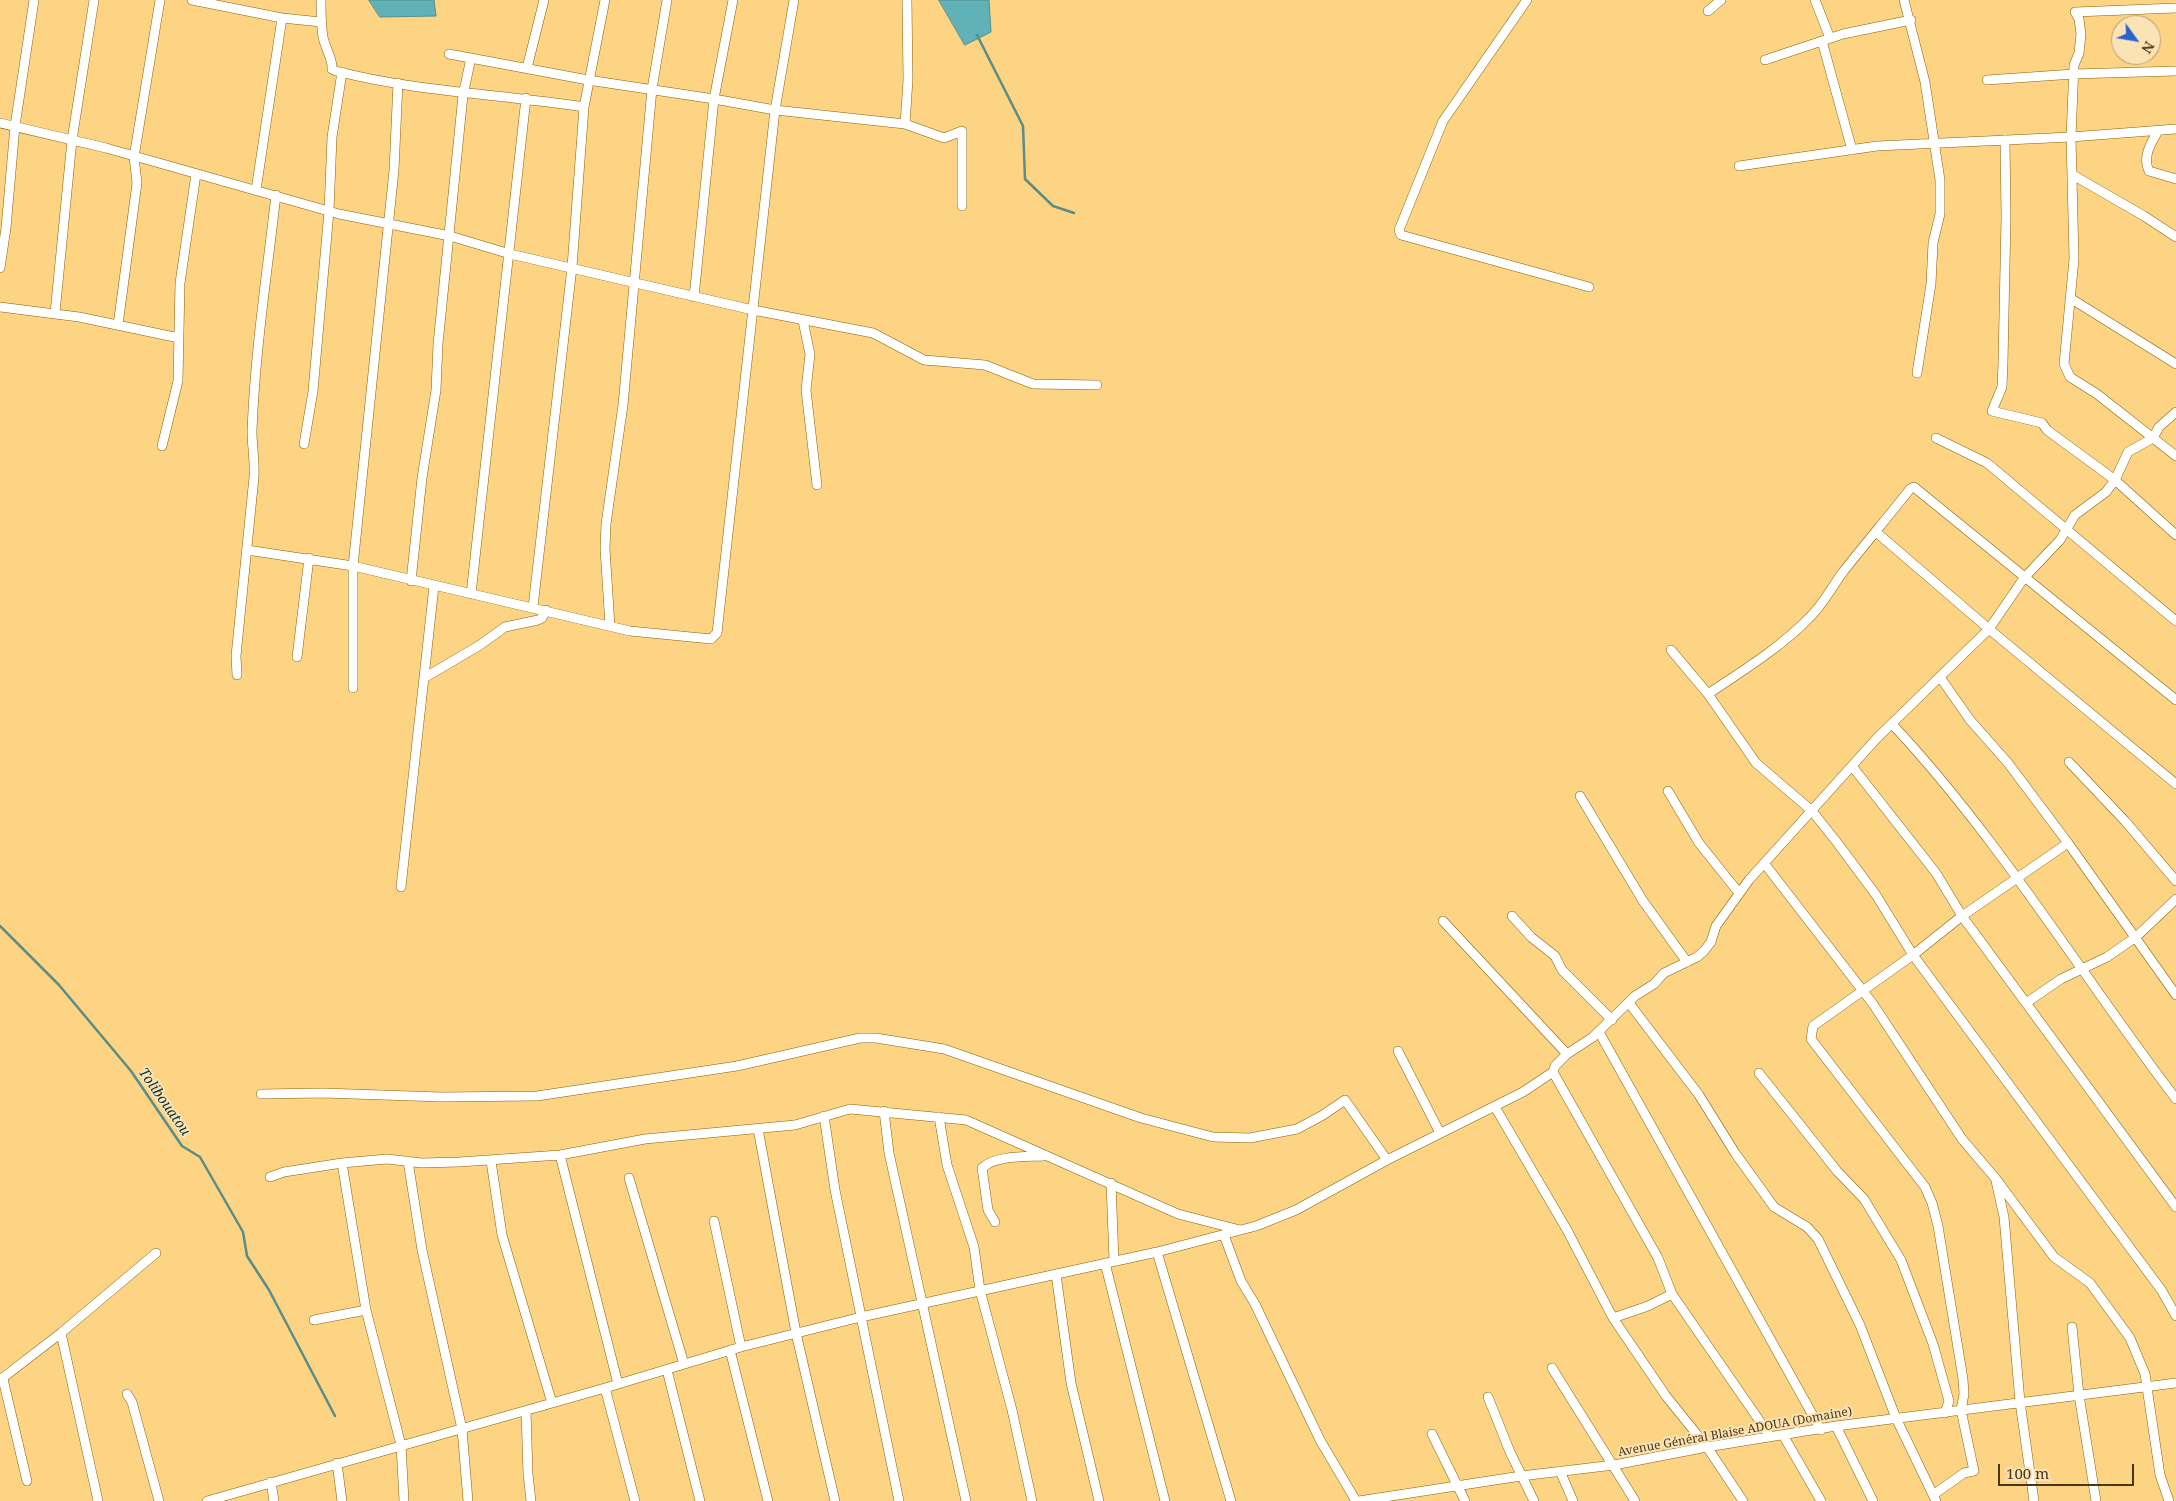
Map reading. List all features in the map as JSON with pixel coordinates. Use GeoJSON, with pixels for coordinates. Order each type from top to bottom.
{"type":"FeatureCollection","features":[{"type":"Feature","properties":{"kind":"street"},"geometry":{"type":"LineString","coordinates":[[0,268],[16,126],[34,0]]}},
{"type":"Feature","properties":{"kind":"street"},"geometry":{"type":"LineString","coordinates":[[55,313],[72,140],[94,0]]}},
{"type":"Feature","properties":{"kind":"street"},"geometry":{"type":"LineString","coordinates":[[118,325],[137,183],[134,157],[160,0]]}},
{"type":"Feature","properties":{"kind":"street"},"geometry":{"type":"LineString","coordinates":[[192,0],[282,18],[321,22]]}},
{"type":"Feature","properties":{"kind":"street"},"geometry":{"type":"LineString","coordinates":[[321,0],[323,38],[328,55],[333,63],[332,68],[342,72],[463,94],[526,98],[584,107]]}},
{"type":"Feature","properties":{"kind":"street"},"geometry":{"type":"LineString","coordinates":[[527,68],[544,0]]}},
{"type":"Feature","properties":{"kind":"street"},"geometry":{"type":"LineString","coordinates":[[533,607],[572,267],[584,107],[605,0]]}},
{"type":"Feature","properties":{"kind":"street"},"geometry":{"type":"LineString","coordinates":[[610,626],[605,549],[606,524],[623,405],[652,89],[667,0]]}},
{"type":"Feature","properties":{"kind":"street"},"geometry":{"type":"LineString","coordinates":[[694,296],[714,98],[733,0]]}},
{"type":"Feature","properties":{"kind":"street"},"geometry":{"type":"LineString","coordinates":[[247,550],[354,566],[411,581],[533,607],[610,626],[674,637],[711,639],[717,633],[775,110],[794,0]]}},
{"type":"Feature","properties":{"kind":"street"},"geometry":{"type":"LineString","coordinates":[[905,124],[908,80],[906,0]]}},
{"type":"Feature","properties":{"kind":"street"},"geometry":{"type":"LineString","coordinates":[[1527,0],[1443,121],[1399,230],[1401,235],[1590,287]]}},
{"type":"Feature","properties":{"kind":"street"},"geometry":{"type":"LineString","coordinates":[[1708,11],[1721,0]]}},
{"type":"Feature","properties":{"kind":"street"},"geometry":{"type":"LineString","coordinates":[[1815,0],[1852,150]]}},
{"type":"Feature","properties":{"kind":"street"},"geometry":{"type":"LineString","coordinates":[[1904,0],[1911,20],[1925,82],[1940,180],[1940,214],[1933,243],[1931,284],[1918,373]]}},
{"type":"Feature","properties":{"kind":"street"},"geometry":{"type":"LineString","coordinates":[[2176,8],[2075,12],[2079,19],[2081,34],[2074,74],[2071,137],[2074,259],[2064,364],[2066,374],[2097,394],[2176,456]]}},
{"type":"Feature","properties":{"kind":"street"},"geometry":{"type":"LineString","coordinates":[[256,190],[282,18]]}},
{"type":"Feature","properties":{"kind":"street"},"geometry":{"type":"LineString","coordinates":[[1765,60],[1826,40],[1911,20]]}},
{"type":"Feature","properties":{"kind":"street"},"geometry":{"type":"LineString","coordinates":[[449,54],[588,80],[714,98],[775,110],[905,124],[944,138],[962,130],[962,206]]}},
{"type":"Feature","properties":{"kind":"street"},"geometry":{"type":"LineString","coordinates":[[411,581],[422,478],[436,390],[438,344],[463,94],[471,58]]}},
{"type":"Feature","properties":{"kind":"street"},"geometry":{"type":"LineString","coordinates":[[1988,80],[2074,74],[2176,71]]}},
{"type":"Feature","properties":{"kind":"street"},"geometry":{"type":"LineString","coordinates":[[304,444],[313,391],[329,210],[332,137],[342,72]]}},
{"type":"Feature","properties":{"kind":"street"},"geometry":{"type":"LineString","coordinates":[[352,688],[354,566],[389,224],[398,83]]}},
{"type":"Feature","properties":{"kind":"street"},"geometry":{"type":"LineString","coordinates":[[471,594],[526,98]]}},
{"type":"Feature","properties":{"kind":"street"},"geometry":{"type":"LineString","coordinates":[[0,123],[72,140],[329,210],[450,236],[510,254],[803,321],[873,333],[924,360],[985,365],[1033,384],[1098,385]]}},
{"type":"Feature","properties":{"kind":"street"},"geometry":{"type":"LineString","coordinates":[[1738,166],[1852,150],[1935,142],[2071,137],[2176,129]]}},
{"type":"Feature","properties":{"kind":"street"},"geometry":{"type":"LineString","coordinates":[[2158,131],[2147,156],[2147,167],[2149,171],[2176,179]]}},
{"type":"Feature","properties":{"kind":"street"},"geometry":{"type":"LineString","coordinates":[[2005,140],[2006,217],[2002,387],[1992,411],[2042,423],[2047,430],[2115,480],[2176,535]]}},
{"type":"Feature","properties":{"kind":"street"},"geometry":{"type":"LineString","coordinates":[[162,446],[178,380],[180,283],[196,174]]}},
{"type":"Feature","properties":{"kind":"street"},"geometry":{"type":"LineString","coordinates":[[2073,175],[2176,237]]}},
{"type":"Feature","properties":{"kind":"street"},"geometry":{"type":"LineString","coordinates":[[236,675],[255,459],[252,434],[262,312],[276,195]]}},
{"type":"Feature","properties":{"kind":"street"},"geometry":{"type":"LineString","coordinates":[[2070,298],[2176,364]]}},
{"type":"Feature","properties":{"kind":"street"},"geometry":{"type":"LineString","coordinates":[[0,306],[55,313],[178,338]]}},
{"type":"Feature","properties":{"kind":"street"},"geometry":{"type":"LineString","coordinates":[[803,321],[810,354],[806,390],[816,485]]}},
{"type":"Feature","properties":{"kind":"street"},"geometry":{"type":"LineString","coordinates":[[213,1500],[337,1463],[526,1411],[741,1347],[861,1317],[1157,1252],[1269,1222],[1296,1210],[1387,1160],[1494,1107],[1553,1072],[1555,1066],[1568,1054],[1599,1032],[1664,973],[1704,951],[1711,942],[1716,926],[1739,893],[1764,863],[1892,724],[1989,629],[2024,578],[2050,552],[2075,515],[2106,492],[2115,480],[2128,452],[2153,438],[2159,427],[2176,412]]}},
{"type":"Feature","properties":{"kind":"street"},"geometry":{"type":"LineString","coordinates":[[1936,438],[1987,463],[2176,621]]}},
{"type":"Feature","properties":{"kind":"street"},"geometry":{"type":"LineString","coordinates":[[1708,694],[1790,636],[1807,620],[1821,606],[1843,573],[1910,489],[1918,488],[2024,578],[2176,700]]}},
{"type":"Feature","properties":{"kind":"street"},"geometry":{"type":"LineString","coordinates":[[1876,532],[1989,629],[2176,784]]}},
{"type":"Feature","properties":{"kind":"street"},"geometry":{"type":"LineString","coordinates":[[298,657],[309,558]]}},
{"type":"Feature","properties":{"kind":"street"},"geometry":{"type":"LineString","coordinates":[[401,887],[434,586]]}},
{"type":"Feature","properties":{"kind":"street"},"geometry":{"type":"LineString","coordinates":[[424,678],[480,645],[506,627],[542,618],[546,610]]}},
{"type":"Feature","properties":{"kind":"street"},"geometry":{"type":"LineString","coordinates":[[1671,650],[1708,694],[1756,764],[1812,811],[1876,895],[1913,955],[2162,1291],[2176,1316]]}},
{"type":"Feature","properties":{"kind":"street"},"geometry":{"type":"LineString","coordinates":[[1940,677],[1970,720],[2008,763],[2068,842],[2175,990]]}},
{"type":"Feature","properties":{"kind":"street"},"geometry":{"type":"LineString","coordinates":[[1892,724],[1934,768],[2176,1099]]}},
{"type":"Feature","properties":{"kind":"street"},"geometry":{"type":"LineString","coordinates":[[2069,762],[2126,821],[2176,882]]}},
{"type":"Feature","properties":{"kind":"street"},"geometry":{"type":"LineString","coordinates":[[1852,766],[1936,873],[1962,916],[2176,1207]]}},
{"type":"Feature","properties":{"kind":"street"},"geometry":{"type":"LineString","coordinates":[[1668,790],[1699,843],[1739,893]]}},
{"type":"Feature","properties":{"kind":"street"},"geometry":{"type":"LineString","coordinates":[[1580,796],[1643,901],[1687,962]]}},
{"type":"Feature","properties":{"kind":"street"},"geometry":{"type":"LineString","coordinates":[[1629,1003],[1699,1095],[1735,1153],[1774,1206],[1807,1227],[1818,1239],[1860,1325],[1896,1418],[1934,1498],[1964,1473],[1974,1471],[1961,1410],[1964,1394],[1963,1380],[1938,1226],[1929,1194],[1811,1039],[1812,1026],[1913,955],[1962,916],[2068,842]]}},
{"type":"Feature","properties":{"kind":"street"},"geometry":{"type":"LineString","coordinates":[[1764,863],[1863,991],[1962,1139],[1996,1179],[2054,1257],[2090,1283],[2101,1295],[2130,1338],[2145,1374],[2160,1475],[2169,1501]]}},
{"type":"Feature","properties":{"kind":"street"},"geometry":{"type":"LineString","coordinates":[[2026,1003],[2060,979],[2082,971],[2136,937],[2176,899]]}},
{"type":"Feature","properties":{"kind":"street"},"geometry":{"type":"LineString","coordinates":[[1512,916],[1531,937],[1555,956],[1562,970],[1612,1020]]}},
{"type":"Feature","properties":{"kind":"street"},"geometry":{"type":"LineString","coordinates":[[1443,922],[1568,1054]]}},
{"type":"Feature","properties":{"kind":"street"},"geometry":{"type":"LineString","coordinates":[[1599,1032],[1821,1430]]}},
{"type":"Feature","properties":{"kind":"street"},"geometry":{"type":"LineString","coordinates":[[261,1094],[323,1092],[441,1097],[536,1096],[737,1066],[849,1039],[876,1038],[944,1049],[1141,1118],[1213,1137],[1250,1138],[1297,1129],[1323,1116],[1344,1100],[1387,1160]]}},
{"type":"Feature","properties":{"kind":"street"},"geometry":{"type":"LineString","coordinates":[[1398,1051],[1440,1133]]}},
{"type":"Feature","properties":{"kind":"street"},"geometry":{"type":"LineString","coordinates":[[1553,1072],[1658,1258],[1672,1294],[1770,1436]]}},
{"type":"Feature","properties":{"kind":"street"},"geometry":{"type":"LineString","coordinates":[[1759,1073],[1837,1171],[1864,1199],[1901,1260],[1933,1344],[1949,1401],[1945,1413]]}},
{"type":"Feature","properties":{"kind":"street"},"geometry":{"type":"LineString","coordinates":[[1494,1107],[1567,1230],[1613,1318],[1666,1396],[1707,1447],[1743,1501]]}},
{"type":"Feature","properties":{"kind":"street"},"geometry":{"type":"LineString","coordinates":[[270,1177],[284,1172],[342,1163],[387,1160],[491,1161],[560,1155],[645,1139],[795,1126],[850,1109],[953,1118],[975,1123],[1178,1214],[1197,1221],[1241,1230]]}},
{"type":"Feature","properties":{"kind":"street"},"geometry":{"type":"LineString","coordinates":[[884,1111],[889,1153],[966,1501]]}},
{"type":"Feature","properties":{"kind":"street"},"geometry":{"type":"LineString","coordinates":[[824,1116],[830,1162],[899,1501]]}},
{"type":"Feature","properties":{"kind":"street"},"geometry":{"type":"LineString","coordinates":[[939,1117],[947,1165],[974,1247],[980,1290],[1012,1410],[1032,1501]]}},
{"type":"Feature","properties":{"kind":"street"},"geometry":{"type":"LineString","coordinates":[[758,1129],[796,1333],[835,1501]]}},
{"type":"Feature","properties":{"kind":"street"},"geometry":{"type":"LineString","coordinates":[[560,1155],[618,1384]]}},
{"type":"Feature","properties":{"kind":"street"},"geometry":{"type":"LineString","coordinates":[[995,1222],[988,1210],[982,1168],[991,1162],[1009,1158],[1047,1155]]}},
{"type":"Feature","properties":{"kind":"street"},"geometry":{"type":"LineString","coordinates":[[408,1161],[417,1228],[462,1429],[468,1501]]}},
{"type":"Feature","properties":{"kind":"street"},"geometry":{"type":"LineString","coordinates":[[491,1161],[502,1235],[552,1403]]}},
{"type":"Feature","properties":{"kind":"street"},"geometry":{"type":"LineString","coordinates":[[342,1163],[366,1310],[401,1445],[404,1501]]}},
{"type":"Feature","properties":{"kind":"street"},"geometry":{"type":"LineString","coordinates":[[629,1178],[684,1364]]}},
{"type":"Feature","properties":{"kind":"street"},"geometry":{"type":"LineString","coordinates":[[1996,1179],[2004,1217],[2020,1402],[2034,1501]]}},
{"type":"Feature","properties":{"kind":"street"},"geometry":{"type":"LineString","coordinates":[[1111,1183],[1109,1262],[1165,1501]]}},
{"type":"Feature","properties":{"kind":"street"},"geometry":{"type":"LineString","coordinates":[[714,1221],[741,1347]]}},
{"type":"Feature","properties":{"kind":"street"},"geometry":{"type":"LineString","coordinates":[[1224,1235],[1241,1281],[1258,1311],[1320,1440],[1357,1501]]}},
{"type":"Feature","properties":{"kind":"street"},"geometry":{"type":"LineString","coordinates":[[1157,1252],[1231,1501]]}},
{"type":"Feature","properties":{"kind":"street"},"geometry":{"type":"LineString","coordinates":[[27,1481],[2,1380],[156,1253]]}},
{"type":"Feature","properties":{"kind":"street"},"geometry":{"type":"LineString","coordinates":[[1056,1274],[1071,1382],[1099,1501]]}},
{"type":"Feature","properties":{"kind":"street"},"geometry":{"type":"LineString","coordinates":[[1613,1318],[1672,1294]]}},
{"type":"Feature","properties":{"kind":"street"},"geometry":{"type":"LineString","coordinates":[[314,1320],[366,1310]]}},
{"type":"Feature","properties":{"kind":"street"},"geometry":{"type":"LineString","coordinates":[[2072,1327],[2079,1395],[2096,1501]]}},
{"type":"Feature","properties":{"kind":"street"},"geometry":{"type":"LineString","coordinates":[[61,1333],[98,1501]]}},
{"type":"Feature","properties":{"kind":"street"},"geometry":{"type":"LineString","coordinates":[[730,1350],[768,1501]]}},
{"type":"Feature","properties":{"kind":"street"},"geometry":{"type":"LineString","coordinates":[[1552,1368],[1635,1501]]}},
{"type":"Feature","properties":{"kind":"street"},"geometry":{"type":"LineString","coordinates":[[667,1370],[700,1501]]}},
{"type":"Feature","properties":{"kind":"street","name":"Avenue Général Blaise ADOUA (Domaine)"},"geometry":{"type":"LineString","coordinates":[[1357,1501],[1391,1499],[1521,1476],[1614,1465],[1707,1447],[1770,1436],[1821,1430],[1836,1426],[2146,1385],[2176,1383]]}},
{"type":"Feature","properties":{"kind":"street"},"geometry":{"type":"LineString","coordinates":[[605,1388],[635,1501]]}},
{"type":"Feature","properties":{"kind":"street"},"geometry":{"type":"LineString","coordinates":[[127,1394],[132,1402],[159,1501]]}},
{"type":"Feature","properties":{"kind":"street"},"geometry":{"type":"LineString","coordinates":[[1488,1397],[1521,1476],[1534,1501]]}},
{"type":"Feature","properties":{"kind":"street"},"geometry":{"type":"LineString","coordinates":[[526,1411],[531,1501]]}},
{"type":"Feature","properties":{"kind":"street"},"geometry":{"type":"LineString","coordinates":[[1836,1426],[1873,1501]]}},
{"type":"Feature","properties":{"kind":"street"},"geometry":{"type":"LineString","coordinates":[[1432,1434],[1465,1501]]}},
{"type":"Feature","properties":{"kind":"street"},"geometry":{"type":"LineString","coordinates":[[1783,1435],[1821,1501]]}},
{"type":"Feature","properties":{"kind":"street"},"geometry":{"type":"LineString","coordinates":[[337,1463],[342,1501]]}},
{"type":"Feature","properties":{"kind":"street"},"geometry":{"type":"LineString","coordinates":[[1560,1471],[1574,1501]]}},
{"type":"Feature","properties":{"kind":"street"},"geometry":{"type":"LineString","coordinates":[[271,1482],[274,1501]]}},
{"type":"Feature","properties":{"kind":"water"},"geometry":{"type":"Polygon","coordinates":[[[369,0],[434,0],[436,16],[380,17],[369,0]]]}},
{"type":"Feature","properties":{"kind":"water"},"geometry":{"type":"Polygon","coordinates":[[[939,0],[989,0],[991,32],[965,45],[939,0]]]}},
{"type":"Feature","properties":{"kind":"waterway"},"geometry":{"type":"LineString","coordinates":[[977,35],[1023,126],[1025,179],[1053,206],[1074,213]]}},
{"type":"Feature","properties":{"kind":"waterway","name":"Tolibouatou"},"geometry":{"type":"LineString","coordinates":[[0,926],[59,985],[131,1071],[182,1146],[200,1157],[243,1232],[247,1256],[269,1290],[335,1416]]}}]}
